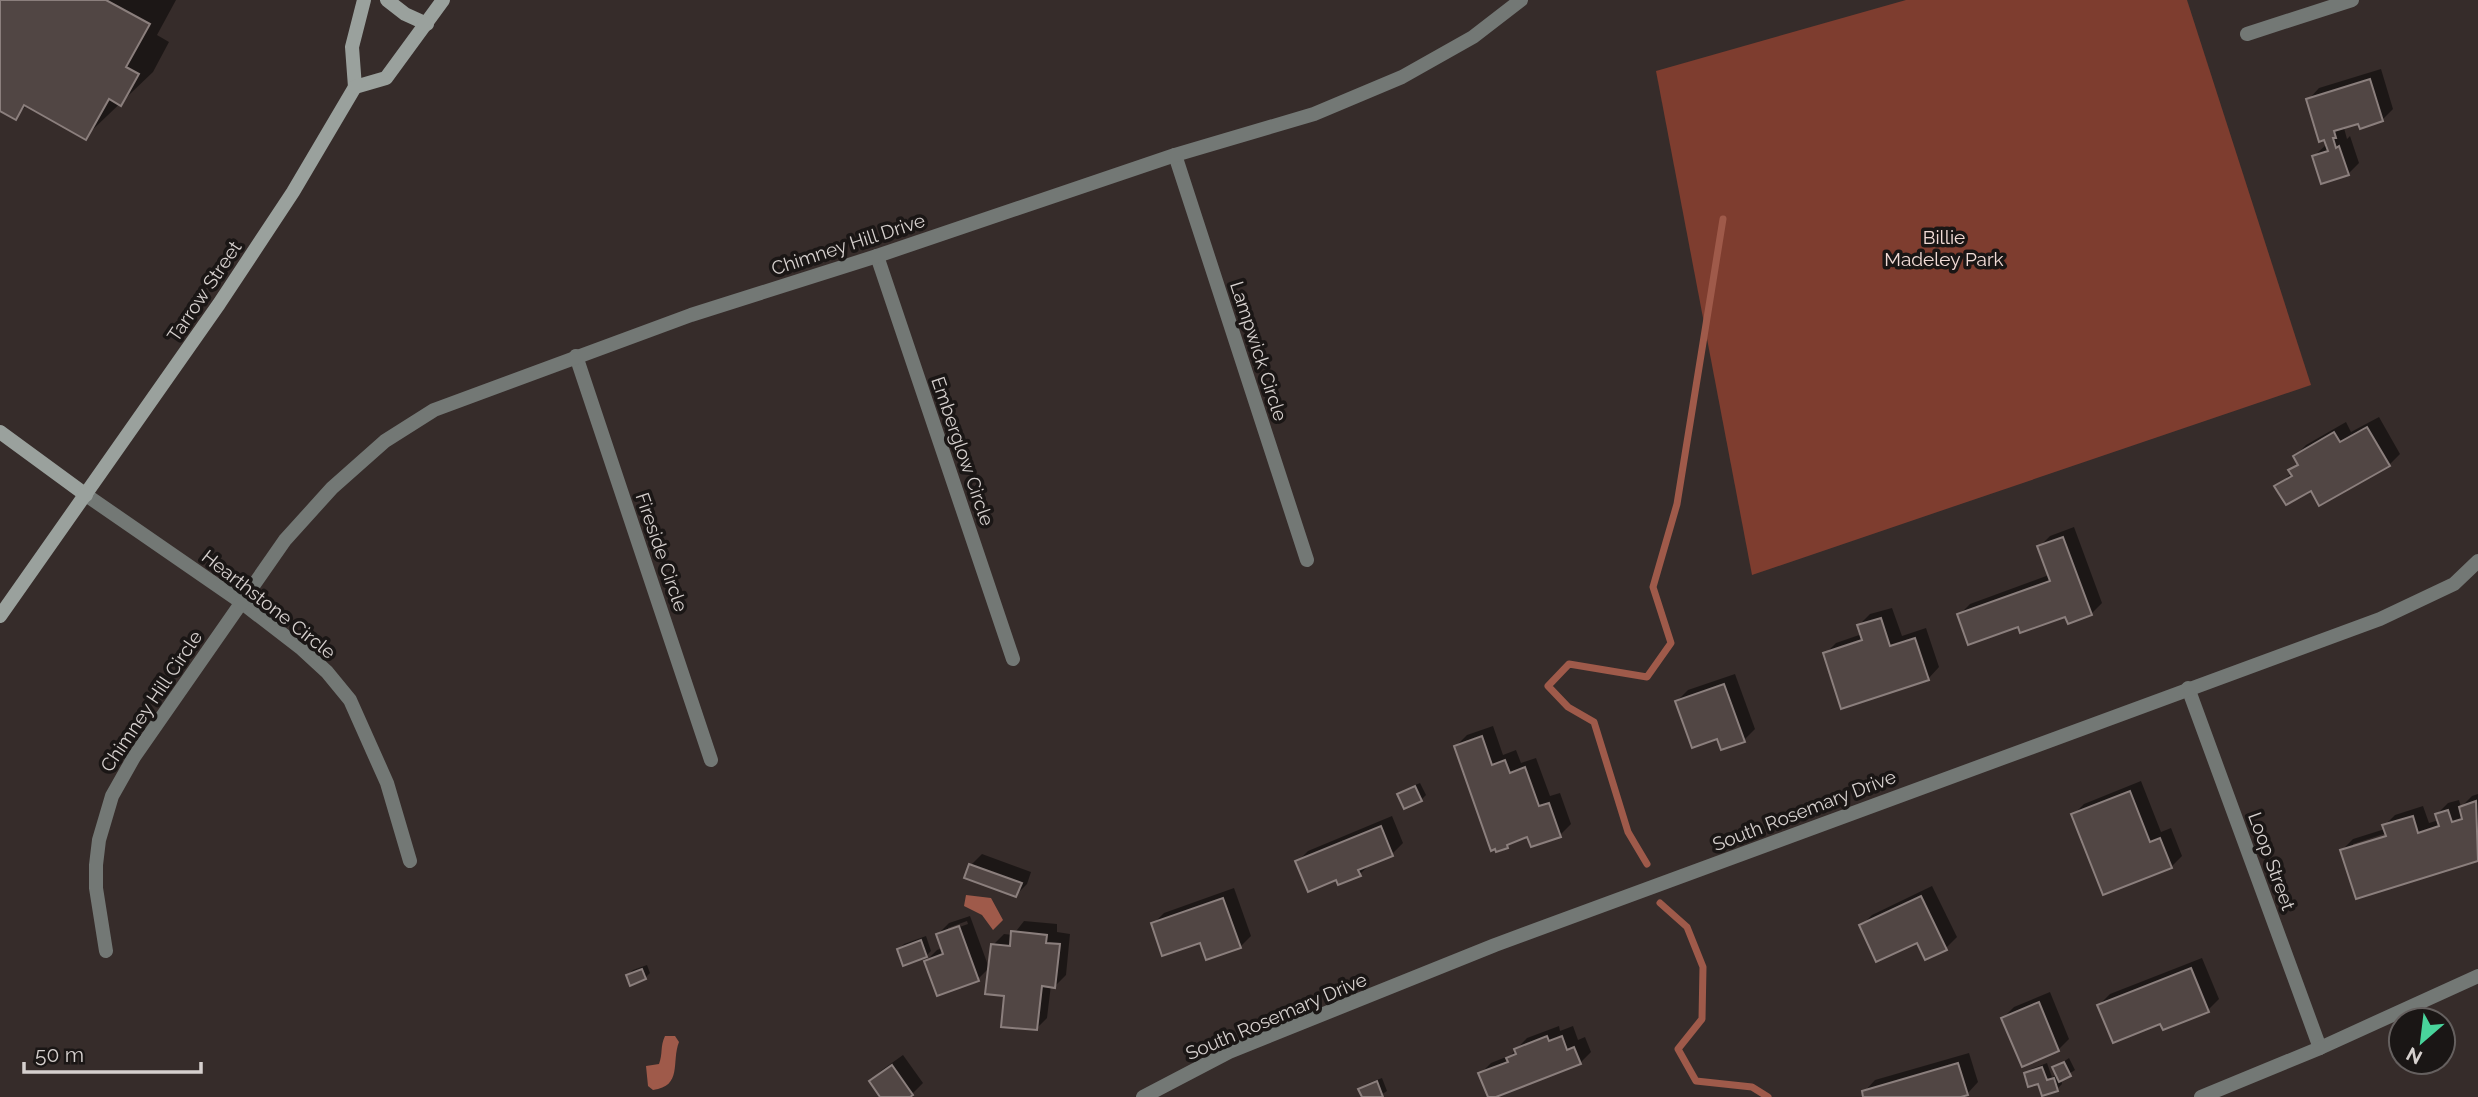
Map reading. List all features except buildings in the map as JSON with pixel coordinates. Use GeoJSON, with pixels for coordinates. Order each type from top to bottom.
{"type":"FeatureCollection","features":[{"type":"Feature","properties":{"kind":"main road"},"geometry":{"type":"LineString","coordinates":[[364,0],[352,47],[355,87],[386,78],[443,0]]}},
{"type":"Feature","properties":{"kind":"main road"},"geometry":{"type":"LineString","coordinates":[[387,0],[405,15],[427,24]]}},
{"type":"Feature","properties":{"kind":"main road","name":"Tarrow Street"},"geometry":{"type":"LineString","coordinates":[[0,616],[219,304],[293,192],[355,87]]}},
{"type":"Feature","properties":{"kind":"main road"},"geometry":{"type":"LineString","coordinates":[[0,432],[86,495]]}},
{"type":"Feature","properties":{"kind":"street","name":"Chimney Hill Drive"},"geometry":{"type":"LineString","coordinates":[[241,602],[285,540],[332,488],[385,441],[434,410],[691,314],[877,256],[1175,155],[1314,114],[1402,77],[1473,37],[1521,0]]}},
{"type":"Feature","properties":{"kind":"street"},"geometry":{"type":"LineString","coordinates":[[2247,34],[2352,0]]}},
{"type":"Feature","properties":{"kind":"street","name":"Lampwick Circle"},"geometry":{"type":"LineString","coordinates":[[1175,155],[1307,560]]}},
{"type":"Feature","properties":{"kind":"street","name":"Emberglow Circle"},"geometry":{"type":"LineString","coordinates":[[877,256],[1013,659]]}},
{"type":"Feature","properties":{"kind":"street","name":"Fireside Circle"},"geometry":{"type":"LineString","coordinates":[[576,356],[711,760]]}},
{"type":"Feature","properties":{"kind":"street","name":"Hearthstone Circle"},"geometry":{"type":"LineString","coordinates":[[86,495],[241,602],[327,672],[350,700],[387,783],[410,861]]}},
{"type":"Feature","properties":{"kind":"street","name":"South Rosemary Drive"},"geometry":{"type":"LineString","coordinates":[[1143,1097],[1229,1052],[1495,945],[2380,619],[2454,584],[2478,561]]}},
{"type":"Feature","properties":{"kind":"street","name":"Chimney Hill Circle"},"geometry":{"type":"LineString","coordinates":[[106,951],[96,888],[96,865],[99,840],[112,796],[134,757],[241,602]]}},
{"type":"Feature","properties":{"kind":"street","name":"Loop Street"},"geometry":{"type":"LineString","coordinates":[[2188,688],[2320,1048]]}},
{"type":"Feature","properties":{"kind":"street"},"geometry":{"type":"LineString","coordinates":[[2201,1097],[2320,1048],[2478,976]]}},
{"type":"Feature","properties":{"kind":"green space","name":"Billie Madeley Park"},"geometry":{"type":"Polygon","coordinates":[[[1906,0],[2187,0],[2311,385],[1752,575],[1656,71],[1906,0]]]}},
{"type":"Feature","properties":{"kind":"shaded area"},"geometry":{"type":"Polygon","coordinates":[[[966,895],[991,898],[1003,920],[993,930],[982,915],[964,906],[966,895]]]}},
{"type":"Feature","properties":{"kind":"shaded area"},"geometry":{"type":"Polygon","coordinates":[[[665,1036],[675,1036],[679,1042],[674,1072],[669,1084],[653,1090],[648,1086],[646,1066],[659,1064],[665,1036]]]}},
{"type":"Feature","properties":{"kind":"waterway"},"geometry":{"type":"LineString","coordinates":[[1647,864],[1628,832],[1594,722],[1568,707],[1548,686],[1569,664],[1647,677],[1671,643],[1653,587],[1677,504],[1723,219]]}},
{"type":"Feature","properties":{"kind":"waterway"},"geometry":{"type":"LineString","coordinates":[[1660,903],[1687,927],[1703,967],[1702,1019],[1678,1049],[1696,1081],[1752,1087],[1768,1097]]}}]}
